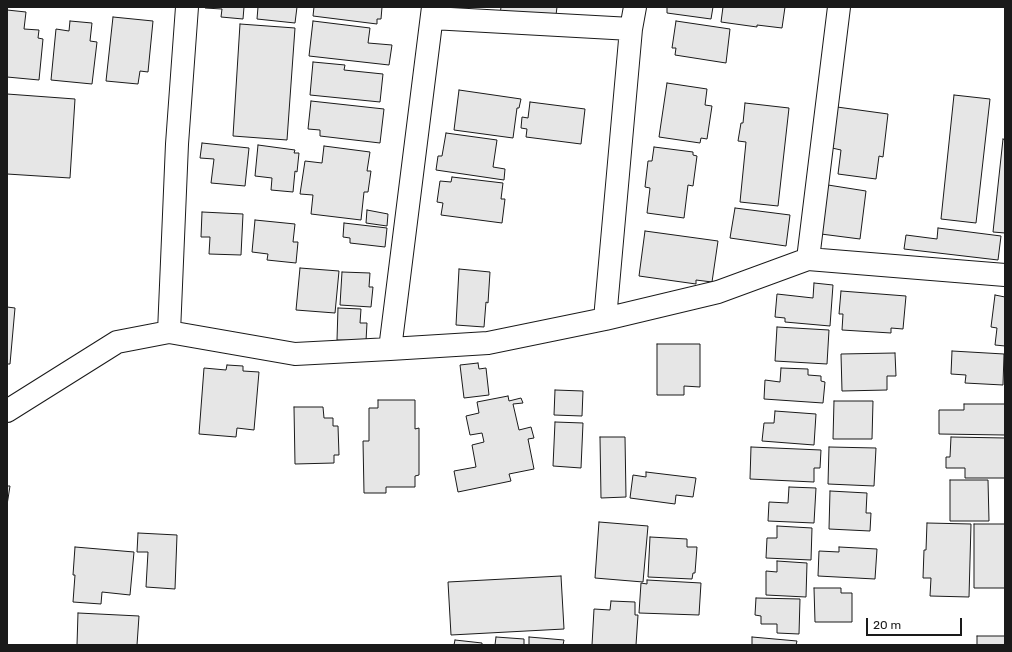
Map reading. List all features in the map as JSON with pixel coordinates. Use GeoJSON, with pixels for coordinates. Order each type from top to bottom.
{"type":"FeatureCollection","features":[{"type":"Feature","properties":{"kind":"street"},"geometry":{"type":"LineString","coordinates":[[169,332],[177,144],[187,7]]}},
{"type":"Feature","properties":{"kind":"street"},"geometry":{"type":"LineString","coordinates":[[605,319],[631,29],[635,7]]}},
{"type":"Feature","properties":{"kind":"street"},"geometry":{"type":"LineString","coordinates":[[808,259],[839,7]]}},
{"type":"Feature","properties":{"kind":"street"},"geometry":{"type":"LineString","coordinates":[[390,350],[433,12],[631,29]]}},
{"type":"Feature","properties":{"kind":"street"},"geometry":{"type":"LineString","coordinates":[[7,411],[117,342],[169,332],[295,354],[390,350],[488,343],[605,319],[718,292],[808,259],[1005,275]]}},
{"type":"Feature","properties":{"kind":"building"},"geometry":{"type":"Polygon","coordinates":[[[205,7],[244,7],[243,19],[221,17],[222,9],[205,7]]]}},
{"type":"Feature","properties":{"kind":"building"},"geometry":{"type":"Polygon","coordinates":[[[258,7],[297,7],[295,23],[257,19],[258,7]]]}},
{"type":"Feature","properties":{"kind":"building"},"geometry":{"type":"Polygon","coordinates":[[[314,7],[382,7],[381,19],[377,19],[377,24],[313,16],[314,7]]]}},
{"type":"Feature","properties":{"kind":"building"},"geometry":{"type":"Polygon","coordinates":[[[501,7],[557,7],[555,23],[500,15],[501,7]]]}},
{"type":"Feature","properties":{"kind":"building"},"geometry":{"type":"Polygon","coordinates":[[[667,7],[713,7],[711,19],[667,13],[667,7]]]}},
{"type":"Feature","properties":{"kind":"building"},"geometry":{"type":"Polygon","coordinates":[[[723,7],[785,7],[782,28],[757,25],[757,27],[721,22],[723,7]]]}},
{"type":"Feature","properties":{"kind":"building"},"geometry":{"type":"Polygon","coordinates":[[[7,10],[26,12],[24,29],[39,30],[38,38],[43,39],[39,80],[7,77],[7,10]]]}},
{"type":"Feature","properties":{"kind":"building"},"geometry":{"type":"Polygon","coordinates":[[[113,17],[153,21],[148,72],[140,71],[138,84],[106,81],[113,17]]]}},
{"type":"Feature","properties":{"kind":"building"},"geometry":{"type":"Polygon","coordinates":[[[70,21],[92,23],[90,41],[97,42],[92,84],[51,80],[56,29],[69,31],[70,21]]]}},
{"type":"Feature","properties":{"kind":"building"},"geometry":{"type":"Polygon","coordinates":[[[313,21],[370,28],[368,43],[392,45],[389,65],[309,56],[313,21]]]}},
{"type":"Feature","properties":{"kind":"building"},"geometry":{"type":"Polygon","coordinates":[[[676,21],[730,29],[726,63],[675,55],[676,48],[672,48],[676,21]]]}},
{"type":"Feature","properties":{"kind":"building"},"geometry":{"type":"Polygon","coordinates":[[[240,24],[295,28],[287,140],[233,136],[240,24]]]}},
{"type":"Feature","properties":{"kind":"building"},"geometry":{"type":"Polygon","coordinates":[[[313,62],[345,65],[344,70],[383,74],[380,102],[310,95],[313,62]]]}},
{"type":"Feature","properties":{"kind":"building"},"geometry":{"type":"Polygon","coordinates":[[[667,83],[707,89],[705,105],[712,106],[707,139],[701,138],[700,143],[659,137],[667,83]]]}},
{"type":"Feature","properties":{"kind":"building"},"geometry":{"type":"Polygon","coordinates":[[[459,90],[521,99],[519,108],[517,108],[513,138],[454,130],[459,90]]]}},
{"type":"Feature","properties":{"kind":"building"},"geometry":{"type":"Polygon","coordinates":[[[7,94],[75,99],[70,178],[7,174],[7,94]]]}},
{"type":"Feature","properties":{"kind":"building"},"geometry":{"type":"Polygon","coordinates":[[[954,95],[990,99],[976,223],[941,219],[954,95]]]}},
{"type":"Feature","properties":{"kind":"building"},"geometry":{"type":"Polygon","coordinates":[[[311,101],[384,109],[380,143],[320,136],[320,130],[308,129],[311,101]]]}},
{"type":"Feature","properties":{"kind":"building"},"geometry":{"type":"Polygon","coordinates":[[[530,102],[585,109],[581,144],[526,137],[527,129],[521,128],[522,117],[528,118],[530,102]]]}},
{"type":"Feature","properties":{"kind":"building"},"geometry":{"type":"Polygon","coordinates":[[[745,103],[789,108],[778,206],[740,202],[746,142],[738,141],[741,123],[743,123],[745,103]]]}},
{"type":"Feature","properties":{"kind":"building"},"geometry":{"type":"Polygon","coordinates":[[[837,107],[888,114],[883,157],[879,156],[876,179],[838,174],[841,150],[832,148],[837,107]]]}},
{"type":"Feature","properties":{"kind":"building"},"geometry":{"type":"Polygon","coordinates":[[[446,133],[497,140],[493,167],[505,169],[504,180],[436,170],[438,156],[442,156],[446,133]]]}},
{"type":"Feature","properties":{"kind":"building"},"geometry":{"type":"Polygon","coordinates":[[[1003,139],[1005,140],[1005,233],[993,232],[1003,139]]]}},
{"type":"Feature","properties":{"kind":"building"},"geometry":{"type":"Polygon","coordinates":[[[202,143],[249,148],[245,186],[211,183],[214,159],[200,158],[202,143]]]}},
{"type":"Feature","properties":{"kind":"building"},"geometry":{"type":"Polygon","coordinates":[[[258,145],[295,150],[294,153],[299,153],[297,172],[295,171],[293,192],[271,190],[272,178],[255,176],[258,145]]]}},
{"type":"Feature","properties":{"kind":"building"},"geometry":{"type":"Polygon","coordinates":[[[324,146],[370,152],[367,171],[371,171],[368,192],[364,192],[361,220],[311,214],[313,195],[300,194],[305,161],[322,163],[324,146]]]}},
{"type":"Feature","properties":{"kind":"building"},"geometry":{"type":"Polygon","coordinates":[[[654,147],[693,152],[693,155],[697,156],[693,186],[688,185],[684,218],[647,213],[650,188],[645,187],[648,161],[652,161],[654,147]]]}},
{"type":"Feature","properties":{"kind":"building"},"geometry":{"type":"Polygon","coordinates":[[[452,177],[503,183],[501,199],[505,199],[502,223],[441,215],[443,203],[437,202],[440,181],[451,182],[452,177]]]}},
{"type":"Feature","properties":{"kind":"building"},"geometry":{"type":"Polygon","coordinates":[[[828,185],[866,191],[860,239],[821,234],[828,185]]]}},
{"type":"Feature","properties":{"kind":"building"},"geometry":{"type":"Polygon","coordinates":[[[735,208],[790,215],[786,246],[730,238],[735,208]]]}},
{"type":"Feature","properties":{"kind":"building"},"geometry":{"type":"Polygon","coordinates":[[[367,210],[388,214],[387,226],[366,223],[367,210]]]}},
{"type":"Feature","properties":{"kind":"building"},"geometry":{"type":"Polygon","coordinates":[[[202,212],[243,214],[241,255],[209,254],[210,237],[201,237],[202,212]]]}},
{"type":"Feature","properties":{"kind":"building"},"geometry":{"type":"Polygon","coordinates":[[[255,220],[295,224],[293,242],[298,242],[296,263],[267,260],[268,254],[252,252],[255,220]]]}},
{"type":"Feature","properties":{"kind":"building"},"geometry":{"type":"Polygon","coordinates":[[[344,223],[387,228],[385,247],[350,243],[350,238],[343,237],[344,223]]]}},
{"type":"Feature","properties":{"kind":"building"},"geometry":{"type":"Polygon","coordinates":[[[938,228],[1001,236],[998,260],[904,249],[906,235],[937,239],[938,228]]]}},
{"type":"Feature","properties":{"kind":"building"},"geometry":{"type":"Polygon","coordinates":[[[645,231],[718,241],[712,282],[696,280],[696,284],[639,276],[645,231]]]}},
{"type":"Feature","properties":{"kind":"building"},"geometry":{"type":"Polygon","coordinates":[[[300,268],[339,271],[335,313],[296,310],[300,268]]]}},
{"type":"Feature","properties":{"kind":"building"},"geometry":{"type":"Polygon","coordinates":[[[459,269],[490,272],[488,303],[486,302],[484,327],[456,325],[459,269]]]}},
{"type":"Feature","properties":{"kind":"building"},"geometry":{"type":"Polygon","coordinates":[[[342,272],[370,273],[369,287],[373,287],[371,307],[340,305],[342,272]]]}},
{"type":"Feature","properties":{"kind":"building"},"geometry":{"type":"Polygon","coordinates":[[[814,283],[833,285],[830,326],[785,322],[785,318],[775,317],[777,294],[813,298],[814,283]]]}},
{"type":"Feature","properties":{"kind":"building"},"geometry":{"type":"Polygon","coordinates":[[[841,291],[906,296],[903,329],[891,328],[891,333],[842,330],[843,314],[839,314],[841,291]]]}},
{"type":"Feature","properties":{"kind":"building"},"geometry":{"type":"Polygon","coordinates":[[[995,295],[1005,297],[1005,346],[995,345],[997,328],[991,327],[995,295]]]}},
{"type":"Feature","properties":{"kind":"building"},"geometry":{"type":"Polygon","coordinates":[[[7,307],[15,308],[10,364],[7,364],[7,307]]]}},
{"type":"Feature","properties":{"kind":"building"},"geometry":{"type":"Polygon","coordinates":[[[338,308],[361,309],[360,323],[367,323],[366,341],[337,340],[338,308]]]}},
{"type":"Feature","properties":{"kind":"building"},"geometry":{"type":"Polygon","coordinates":[[[777,327],[829,330],[827,364],[775,361],[777,327]]]}},
{"type":"Feature","properties":{"kind":"building"},"geometry":{"type":"Polygon","coordinates":[[[657,344],[700,344],[700,387],[684,386],[684,395],[657,395],[657,344]]]}},
{"type":"Feature","properties":{"kind":"building"},"geometry":{"type":"Polygon","coordinates":[[[952,351],[1004,354],[1003,385],[965,383],[966,375],[951,374],[952,351]]]}},
{"type":"Feature","properties":{"kind":"building"},"geometry":{"type":"Polygon","coordinates":[[[895,353],[896,376],[887,376],[887,390],[842,391],[841,354],[895,353]]]}},
{"type":"Feature","properties":{"kind":"building"},"geometry":{"type":"Polygon","coordinates":[[[478,363],[479,369],[486,368],[489,395],[464,398],[460,365],[478,363]]]}},
{"type":"Feature","properties":{"kind":"building"},"geometry":{"type":"Polygon","coordinates":[[[227,365],[243,366],[243,371],[259,372],[254,430],[237,428],[236,437],[199,434],[204,368],[226,370],[227,365]]]}},
{"type":"Feature","properties":{"kind":"building"},"geometry":{"type":"Polygon","coordinates":[[[781,368],[808,369],[808,375],[821,376],[821,381],[825,382],[823,403],[764,399],[765,380],[780,382],[781,368]]]}},
{"type":"Feature","properties":{"kind":"building"},"geometry":{"type":"Polygon","coordinates":[[[555,390],[583,391],[582,416],[554,415],[555,390]]]}},
{"type":"Feature","properties":{"kind":"building"},"geometry":{"type":"Polygon","coordinates":[[[508,396],[509,401],[521,398],[523,403],[513,404],[519,430],[531,427],[534,438],[528,439],[534,469],[509,474],[511,481],[458,492],[454,471],[476,467],[472,445],[484,442],[482,433],[470,435],[466,416],[479,413],[477,402],[508,396]]]}},
{"type":"Feature","properties":{"kind":"building"},"geometry":{"type":"Polygon","coordinates":[[[378,400],[415,400],[415,429],[419,428],[419,475],[415,476],[415,487],[386,487],[386,493],[364,493],[363,441],[369,441],[369,408],[378,408],[378,400]]]}},
{"type":"Feature","properties":{"kind":"building"},"geometry":{"type":"Polygon","coordinates":[[[834,401],[873,401],[872,439],[833,439],[834,401]]]}},
{"type":"Feature","properties":{"kind":"building"},"geometry":{"type":"Polygon","coordinates":[[[964,404],[1005,404],[1005,435],[939,434],[939,410],[964,410],[964,404]]]}},
{"type":"Feature","properties":{"kind":"building"},"geometry":{"type":"Polygon","coordinates":[[[294,407],[323,407],[324,418],[333,418],[333,426],[338,426],[339,455],[334,455],[334,463],[295,464],[294,407]]]}},
{"type":"Feature","properties":{"kind":"building"},"geometry":{"type":"Polygon","coordinates":[[[775,411],[816,414],[814,445],[762,441],[764,423],[774,423],[775,411]]]}},
{"type":"Feature","properties":{"kind":"building"},"geometry":{"type":"Polygon","coordinates":[[[555,422],[583,423],[581,468],[553,466],[555,422]]]}},
{"type":"Feature","properties":{"kind":"building"},"geometry":{"type":"Polygon","coordinates":[[[600,437],[625,437],[626,497],[601,498],[600,437]]]}},
{"type":"Feature","properties":{"kind":"building"},"geometry":{"type":"Polygon","coordinates":[[[951,437],[1005,438],[1005,478],[965,478],[965,468],[946,468],[946,457],[950,457],[951,437]]]}},
{"type":"Feature","properties":{"kind":"building"},"geometry":{"type":"Polygon","coordinates":[[[751,447],[821,450],[820,468],[814,468],[814,482],[750,479],[751,447]]]}},
{"type":"Feature","properties":{"kind":"building"},"geometry":{"type":"Polygon","coordinates":[[[829,447],[876,448],[874,486],[828,484],[829,447]]]}},
{"type":"Feature","properties":{"kind":"building"},"geometry":{"type":"Polygon","coordinates":[[[646,472],[696,478],[693,497],[676,495],[675,504],[630,498],[633,475],[646,477],[646,472]]]}},
{"type":"Feature","properties":{"kind":"building"},"geometry":{"type":"Polygon","coordinates":[[[950,480],[988,480],[989,521],[950,521],[950,480]]]}},
{"type":"Feature","properties":{"kind":"building"},"geometry":{"type":"Polygon","coordinates":[[[7,486],[10,486],[7,505],[7,486]]]}},
{"type":"Feature","properties":{"kind":"building"},"geometry":{"type":"Polygon","coordinates":[[[789,487],[816,488],[814,523],[768,521],[769,502],[788,503],[789,487]]]}},
{"type":"Feature","properties":{"kind":"building"},"geometry":{"type":"Polygon","coordinates":[[[830,491],[867,493],[866,513],[871,513],[870,531],[829,529],[830,491]]]}},
{"type":"Feature","properties":{"kind":"building"},"geometry":{"type":"Polygon","coordinates":[[[599,522],[648,526],[643,582],[595,578],[599,522]]]}},
{"type":"Feature","properties":{"kind":"building"},"geometry":{"type":"Polygon","coordinates":[[[927,523],[971,524],[969,597],[930,596],[931,578],[923,578],[927,523]]]}},
{"type":"Feature","properties":{"kind":"building"},"geometry":{"type":"Polygon","coordinates":[[[974,524],[1005,524],[1005,588],[974,588],[974,524]]]}},
{"type":"Feature","properties":{"kind":"building"},"geometry":{"type":"Polygon","coordinates":[[[777,526],[812,528],[811,560],[766,558],[767,538],[777,538],[777,526]]]}},
{"type":"Feature","properties":{"kind":"building"},"geometry":{"type":"Polygon","coordinates":[[[138,533],[177,535],[175,589],[146,587],[148,552],[137,552],[138,533]]]}},
{"type":"Feature","properties":{"kind":"building"},"geometry":{"type":"Polygon","coordinates":[[[650,537],[687,539],[687,547],[697,547],[695,573],[693,573],[692,579],[648,577],[650,537]]]}},
{"type":"Feature","properties":{"kind":"building"},"geometry":{"type":"Polygon","coordinates":[[[75,547],[134,552],[130,595],[102,592],[101,604],[73,602],[75,547]]]}},
{"type":"Feature","properties":{"kind":"building"},"geometry":{"type":"Polygon","coordinates":[[[839,547],[877,549],[875,579],[818,576],[819,551],[839,552],[839,547]]]}},
{"type":"Feature","properties":{"kind":"building"},"geometry":{"type":"Polygon","coordinates":[[[777,561],[807,563],[806,597],[766,595],[766,571],[777,572],[777,561]]]}},
{"type":"Feature","properties":{"kind":"building"},"geometry":{"type":"Polygon","coordinates":[[[561,576],[564,629],[451,635],[448,582],[561,576]]]}},
{"type":"Feature","properties":{"kind":"building"},"geometry":{"type":"Polygon","coordinates":[[[647,580],[701,583],[699,615],[639,613],[641,583],[647,584],[647,580]]]}},
{"type":"Feature","properties":{"kind":"building"},"geometry":{"type":"Polygon","coordinates":[[[814,588],[841,588],[841,593],[852,593],[852,622],[815,622],[814,588]]]}},
{"type":"Feature","properties":{"kind":"building"},"geometry":{"type":"Polygon","coordinates":[[[756,598],[800,599],[799,634],[777,633],[777,624],[761,624],[761,616],[755,615],[756,598]]]}},
{"type":"Feature","properties":{"kind":"building"},"geometry":{"type":"Polygon","coordinates":[[[611,601],[635,602],[635,615],[638,615],[636,645],[592,645],[594,609],[610,610],[611,601]]]}},
{"type":"Feature","properties":{"kind":"building"},"geometry":{"type":"Polygon","coordinates":[[[78,613],[139,616],[137,645],[77,645],[78,613]]]}},
{"type":"Feature","properties":{"kind":"building"},"geometry":{"type":"Polygon","coordinates":[[[977,636],[1005,636],[1005,645],[977,645],[977,636]]]}},
{"type":"Feature","properties":{"kind":"building"},"geometry":{"type":"Polygon","coordinates":[[[496,637],[524,639],[524,645],[495,645],[496,637]]]}},
{"type":"Feature","properties":{"kind":"building"},"geometry":{"type":"Polygon","coordinates":[[[529,637],[564,640],[563,645],[529,645],[529,637]]]}},
{"type":"Feature","properties":{"kind":"building"},"geometry":{"type":"Polygon","coordinates":[[[752,637],[797,641],[796,645],[752,645],[752,637]]]}},
{"type":"Feature","properties":{"kind":"building"},"geometry":{"type":"Polygon","coordinates":[[[455,640],[482,643],[482,645],[454,645],[455,640]]]}}]}
